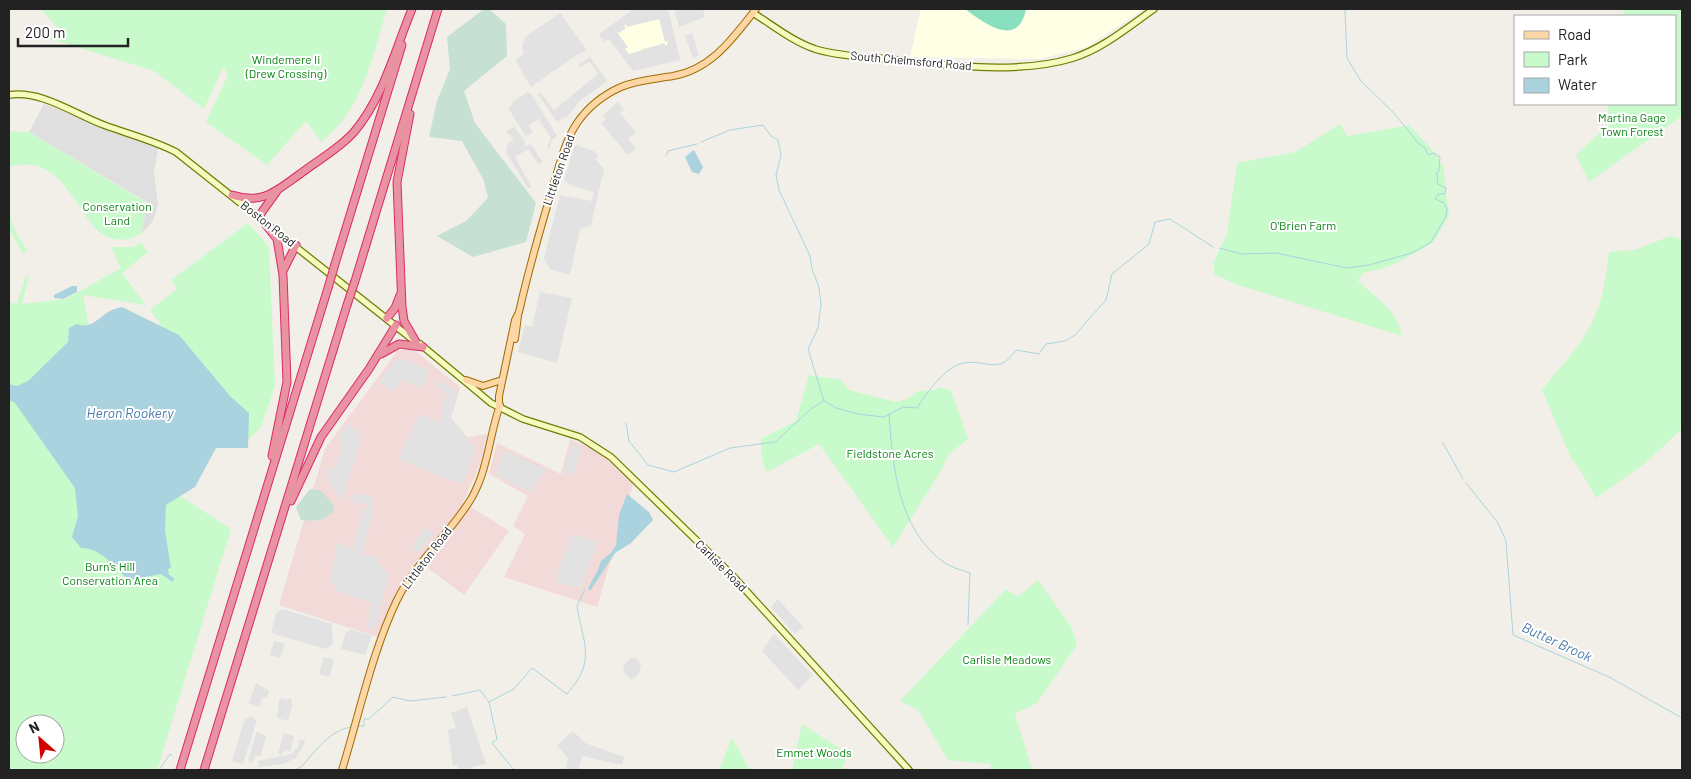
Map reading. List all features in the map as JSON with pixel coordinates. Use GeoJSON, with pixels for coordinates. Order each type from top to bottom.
{"type":"FeatureCollection","features":[{"type":"Feature","properties":{"kind":"highway"},"geometry":{"type":"LineString","coordinates":[[232,195],[258,199],[278,190],[335,149],[358,126],[380,90],[412,9]]}},
{"type":"Feature","properties":{"kind":"highway"},"geometry":{"type":"LineString","coordinates":[[180,770],[336,264],[412,9]]}},
{"type":"Feature","properties":{"kind":"highway"},"geometry":{"type":"LineString","coordinates":[[204,770],[438,9]]}},
{"type":"Feature","properties":{"kind":"highway"},"geometry":{"type":"LineString","coordinates":[[414,88],[397,182],[401,293],[404,321],[416,342]]}},
{"type":"Feature","properties":{"kind":"highway"},"geometry":{"type":"LineString","coordinates":[[265,492],[287,382],[283,275],[277,239],[259,216],[278,190]]}},
{"type":"Feature","properties":{"kind":"highway"},"geometry":{"type":"LineString","coordinates":[[283,275],[286,260],[296,245]]}},
{"type":"Feature","properties":{"kind":"highway"},"geometry":{"type":"LineString","coordinates":[[387,318],[395,308],[401,293]]}},
{"type":"Feature","properties":{"kind":"highway"},"geometry":{"type":"LineString","coordinates":[[373,364],[396,325]]}},
{"type":"Feature","properties":{"kind":"highway"},"geometry":{"type":"LineString","coordinates":[[280,526],[318,442],[373,364],[382,353],[394,346],[406,344],[423,347]]}},
{"type":"Feature","properties":{"kind":"main road","name":"South Chelmsford Road"},"geometry":{"type":"LineString","coordinates":[[754,11],[798,42],[830,52],[951,66],[994,67],[1048,63],[1072,58],[1103,44],[1154,9]]}},
{"type":"Feature","properties":{"kind":"main road","name":"Littleton Road"},"geometry":{"type":"LineString","coordinates":[[499,407],[502,380],[515,320],[518,316],[531,260],[563,152],[578,121],[596,102],[620,87],[639,81],[678,75],[701,66],[725,48],[754,11]]}},
{"type":"Feature","properties":{"kind":"main road","name":"Boston Road"},"geometry":{"type":"LineString","coordinates":[[9,95],[26,95],[50,102],[104,125],[165,146],[184,157],[499,407]]}},
{"type":"Feature","properties":{"kind":"main road","name":"Littleton Road"},"geometry":{"type":"LineString","coordinates":[[342,770],[382,638],[394,607],[409,580],[471,498],[484,470],[519,321],[518,316]]}},
{"type":"Feature","properties":{"kind":"main road"},"geometry":{"type":"LineString","coordinates":[[466,380],[483,386],[502,380]]}},
{"type":"Feature","properties":{"kind":"main road","name":"Carlisle Road"},"geometry":{"type":"LineString","coordinates":[[499,407],[523,419],[580,437],[611,457],[731,574],[910,770]]}},
{"type":"Feature","properties":{"kind":"shaded area"},"geometry":{"type":"Polygon","coordinates":[[[484,9],[489,9],[506,24],[507,56],[464,91],[475,123],[536,203],[526,242],[473,257],[437,236],[466,221],[488,198],[484,181],[462,141],[429,137],[437,101],[450,69],[447,37],[484,9]]]}},
{"type":"Feature","properties":{"kind":"shaded area"},"geometry":{"type":"Polygon","coordinates":[[[634,9],[668,9],[680,60],[633,71],[609,39],[604,42],[599,34],[634,9]],[[659,19],[627,27],[626,24],[624,26],[626,28],[619,33],[616,31],[628,47],[625,49],[629,54],[665,43],[665,46],[668,41],[665,42],[659,19]]]}},
{"type":"Feature","properties":{"kind":"shaded area"},"geometry":{"type":"Polygon","coordinates":[[[674,9],[706,9],[703,11],[705,17],[679,27],[674,9]]]}},
{"type":"Feature","properties":{"kind":"shaded area"},"geometry":{"type":"Polygon","coordinates":[[[921,9],[1144,9],[1087,47],[1039,59],[910,57],[921,9]]]}},
{"type":"Feature","properties":{"kind":"shaded area"},"geometry":{"type":"Polygon","coordinates":[[[560,13],[587,50],[575,56],[531,87],[515,60],[524,54],[522,47],[525,37],[560,13]]]}},
{"type":"Feature","properties":{"kind":"shaded area"},"geometry":{"type":"Polygon","coordinates":[[[660,19],[665,42],[668,41],[667,45],[643,48],[644,51],[629,54],[625,49],[627,47],[616,32],[625,28],[626,23],[660,19]]]}},
{"type":"Feature","properties":{"kind":"shaded area"},"geometry":{"type":"Polygon","coordinates":[[[692,33],[699,55],[693,58],[685,36],[692,33]]]}},
{"type":"Feature","properties":{"kind":"shaded area"},"geometry":{"type":"Polygon","coordinates":[[[590,57],[607,81],[580,101],[566,118],[564,117],[557,122],[538,94],[540,92],[554,110],[598,74],[590,62],[580,67],[579,64],[590,57]]]}},
{"type":"Feature","properties":{"kind":"shaded area"},"geometry":{"type":"Polygon","coordinates":[[[527,92],[531,94],[557,136],[552,140],[549,149],[547,148],[551,138],[539,119],[529,125],[533,133],[526,136],[508,108],[512,106],[510,104],[527,92]]]}},
{"type":"Feature","properties":{"kind":"shaded area"},"geometry":{"type":"Polygon","coordinates":[[[618,102],[624,110],[620,113],[636,132],[628,139],[636,149],[628,155],[601,123],[606,119],[603,115],[618,102]]]}},
{"type":"Feature","properties":{"kind":"shaded area"},"geometry":{"type":"Polygon","coordinates":[[[44,104],[158,148],[154,173],[158,205],[153,221],[141,234],[147,202],[29,132],[44,104]]]}},
{"type":"Feature","properties":{"kind":"shaded area"},"geometry":{"type":"Polygon","coordinates":[[[515,127],[525,142],[524,147],[531,144],[542,161],[539,165],[528,149],[515,157],[532,188],[528,188],[505,151],[507,150],[507,144],[514,139],[506,131],[515,127]]]}},
{"type":"Feature","properties":{"kind":"shaded area"},"geometry":{"type":"Polygon","coordinates":[[[575,145],[594,151],[598,156],[595,159],[604,169],[591,225],[580,229],[570,275],[550,269],[544,258],[560,195],[592,201],[594,192],[572,186],[564,180],[575,145]]]}},
{"type":"Feature","properties":{"kind":"shaded area"},"geometry":{"type":"Polygon","coordinates":[[[540,292],[572,298],[557,363],[518,352],[525,325],[532,327],[540,292]]]}},
{"type":"Feature","properties":{"kind":"shaded area"},"geometry":{"type":"Polygon","coordinates":[[[398,350],[414,350],[460,387],[451,418],[467,437],[487,434],[480,465],[463,502],[509,531],[464,595],[417,560],[400,586],[378,637],[279,605],[325,449],[398,350]]]}},
{"type":"Feature","properties":{"kind":"shaded area"},"geometry":{"type":"Polygon","coordinates":[[[400,359],[409,360],[428,370],[429,375],[422,387],[416,387],[402,379],[393,392],[379,381],[393,363],[400,359]]]}},
{"type":"Feature","properties":{"kind":"shaded area"},"geometry":{"type":"Polygon","coordinates":[[[442,381],[458,393],[451,418],[476,448],[473,450],[476,452],[463,482],[455,482],[399,459],[400,454],[404,455],[401,453],[419,415],[440,422],[442,416],[440,415],[446,396],[449,395],[437,386],[442,381]]]}},
{"type":"Feature","properties":{"kind":"shaded area"},"geometry":{"type":"Polygon","coordinates":[[[349,424],[362,437],[342,501],[324,472],[329,466],[334,470],[342,448],[337,439],[349,424]]]}},
{"type":"Feature","properties":{"kind":"shaded area"},"geometry":{"type":"Polygon","coordinates":[[[570,439],[590,448],[607,459],[633,484],[597,607],[504,577],[525,534],[513,526],[528,496],[489,474],[497,443],[561,474],[570,439]]]}},
{"type":"Feature","properties":{"kind":"shaded area"},"geometry":{"type":"Polygon","coordinates":[[[572,444],[581,447],[573,476],[563,473],[572,444]]]}},
{"type":"Feature","properties":{"kind":"shaded area"},"geometry":{"type":"Polygon","coordinates":[[[503,450],[546,469],[531,493],[496,475],[503,450]]]}},
{"type":"Feature","properties":{"kind":"shaded area"},"geometry":{"type":"Polygon","coordinates":[[[310,489],[320,490],[333,504],[334,510],[327,517],[315,520],[301,520],[296,507],[310,489]]]}},
{"type":"Feature","properties":{"kind":"shaded area"},"geometry":{"type":"Polygon","coordinates":[[[353,492],[374,498],[372,507],[374,508],[363,550],[359,552],[372,556],[374,554],[379,559],[377,561],[389,574],[381,606],[378,606],[380,608],[375,627],[372,627],[373,632],[365,622],[371,615],[368,614],[370,606],[373,607],[372,602],[340,593],[330,581],[337,543],[355,550],[356,548],[353,547],[363,508],[367,509],[368,505],[352,502],[353,492]]]}},
{"type":"Feature","properties":{"kind":"shaded area"},"geometry":{"type":"Polygon","coordinates":[[[424,529],[434,532],[418,553],[412,549],[416,544],[414,542],[424,529]]]}},
{"type":"Feature","properties":{"kind":"shaded area"},"geometry":{"type":"Polygon","coordinates":[[[571,534],[597,542],[581,588],[557,583],[558,572],[571,534]]]}},
{"type":"Feature","properties":{"kind":"shaded area"},"geometry":{"type":"Polygon","coordinates":[[[778,599],[803,627],[795,634],[771,607],[778,599]]]}},
{"type":"Feature","properties":{"kind":"shaded area"},"geometry":{"type":"Polygon","coordinates":[[[282,609],[332,624],[333,644],[326,649],[271,633],[276,613],[282,609]]]}},
{"type":"Feature","properties":{"kind":"shaded area"},"geometry":{"type":"Polygon","coordinates":[[[350,629],[372,636],[365,655],[341,649],[346,631],[349,632],[350,629]]]}},
{"type":"Feature","properties":{"kind":"shaded area"},"geometry":{"type":"Polygon","coordinates":[[[774,634],[813,675],[798,690],[762,651],[774,634]]]}},
{"type":"Feature","properties":{"kind":"shaded area"},"geometry":{"type":"Polygon","coordinates":[[[274,641],[285,644],[280,658],[270,655],[274,641]]]}},
{"type":"Feature","properties":{"kind":"shaded area"},"geometry":{"type":"Polygon","coordinates":[[[324,657],[334,659],[330,677],[319,674],[324,657]]]}},
{"type":"Feature","properties":{"kind":"shaded area"},"geometry":{"type":"Polygon","coordinates":[[[630,658],[635,658],[641,664],[640,671],[635,678],[631,679],[625,674],[623,667],[630,658]]]}},
{"type":"Feature","properties":{"kind":"shaded area"},"geometry":{"type":"Polygon","coordinates":[[[256,683],[269,691],[267,697],[262,698],[259,707],[249,703],[256,683]]]}},
{"type":"Feature","properties":{"kind":"shaded area"},"geometry":{"type":"Polygon","coordinates":[[[284,698],[285,700],[291,698],[292,705],[288,721],[277,718],[279,699],[284,698]]]}},
{"type":"Feature","properties":{"kind":"shaded area"},"geometry":{"type":"Polygon","coordinates":[[[467,707],[486,764],[459,770],[457,765],[453,766],[448,730],[456,728],[451,713],[467,707]]]}},
{"type":"Feature","properties":{"kind":"shaded area"},"geometry":{"type":"Polygon","coordinates":[[[250,716],[257,720],[243,764],[232,761],[245,718],[248,719],[250,716]]]}},
{"type":"Feature","properties":{"kind":"shaded area"},"geometry":{"type":"Polygon","coordinates":[[[257,731],[266,736],[261,756],[255,756],[252,763],[248,760],[257,731]]]}},
{"type":"Feature","properties":{"kind":"shaded area"},"geometry":{"type":"Polygon","coordinates":[[[573,731],[585,743],[624,757],[622,765],[582,756],[578,770],[566,770],[568,758],[557,745],[573,731]]]}},
{"type":"Feature","properties":{"kind":"shaded area"},"geometry":{"type":"Polygon","coordinates":[[[284,733],[294,736],[290,752],[285,750],[281,755],[278,753],[284,733]]]}},
{"type":"Feature","properties":{"kind":"shaded area"},"geometry":{"type":"Polygon","coordinates":[[[300,740],[306,740],[296,758],[283,764],[259,767],[258,761],[291,754],[298,747],[300,740]]]}},
{"type":"Feature","properties":{"kind":"green space","name":"Windemere Ii (Drew Crossing)"},"geometry":{"type":"Polygon","coordinates":[[[41,9],[387,9],[371,64],[347,115],[321,142],[306,121],[267,165],[206,122],[228,75],[223,67],[204,109],[154,71],[48,38],[62,33],[41,9]]]}},
{"type":"Feature","properties":{"kind":"green space"},"geometry":{"type":"Polygon","coordinates":[[[965,9],[1026,9],[1022,21],[1016,28],[1008,30],[990,26],[965,9]]]}},
{"type":"Feature","properties":{"kind":"green space","name":"Martina Gage Town Forest"},"geometry":{"type":"Polygon","coordinates":[[[1623,9],[1682,9],[1682,116],[1589,182],[1576,155],[1611,122],[1607,107],[1612,105],[1676,105],[1676,15],[1624,15],[1623,9]]]}},
{"type":"Feature","properties":{"kind":"green space","name":"O'Brien Farm"},"geometry":{"type":"Polygon","coordinates":[[[1340,124],[1347,136],[1409,125],[1436,154],[1443,167],[1449,216],[1433,243],[1391,266],[1363,273],[1358,281],[1391,312],[1400,327],[1402,336],[1235,284],[1214,274],[1214,261],[1227,234],[1237,163],[1295,152],[1340,124]]]}},
{"type":"Feature","properties":{"kind":"green space","name":"Conservation Land"},"geometry":{"type":"Polygon","coordinates":[[[9,131],[29,132],[147,203],[141,234],[120,240],[103,234],[90,222],[66,188],[52,173],[33,165],[9,167],[9,131]]]}},
{"type":"Feature","properties":{"kind":"green space"},"geometry":{"type":"Polygon","coordinates":[[[9,209],[14,229],[27,250],[23,254],[11,232],[9,233],[9,209]]]}},
{"type":"Feature","properties":{"kind":"green space"},"geometry":{"type":"Polygon","coordinates":[[[248,223],[269,247],[275,386],[261,427],[247,441],[150,310],[177,289],[171,280],[248,223]]]}},
{"type":"Feature","properties":{"kind":"green space"},"geometry":{"type":"Polygon","coordinates":[[[1670,236],[1677,237],[1682,241],[1682,429],[1643,465],[1596,498],[1570,456],[1542,390],[1572,353],[1591,324],[1601,298],[1609,252],[1635,250],[1670,236]]]}},
{"type":"Feature","properties":{"kind":"green space","name":"Burn’s Hill Conservation Area"},"geometry":{"type":"Polygon","coordinates":[[[142,243],[148,252],[122,273],[146,305],[83,295],[103,401],[64,421],[231,529],[157,770],[9,770],[9,302],[17,304],[25,277],[29,277],[22,304],[66,299],[121,268],[111,247],[132,247],[142,243]]]}},
{"type":"Feature","properties":{"kind":"green space","name":"Fieldstone Acres"},"geometry":{"type":"Polygon","coordinates":[[[809,375],[841,380],[849,390],[896,402],[907,399],[918,391],[935,390],[940,387],[951,390],[968,439],[948,455],[941,471],[893,547],[819,444],[767,472],[765,468],[761,439],[796,421],[809,375]]]}},
{"type":"Feature","properties":{"kind":"green space","name":"Carlisle Meadows"},"geometry":{"type":"Polygon","coordinates":[[[1038,580],[1072,628],[1077,645],[1037,703],[1015,714],[1032,770],[990,770],[991,764],[948,760],[918,710],[900,701],[1006,589],[1018,597],[1038,580]]]}},
{"type":"Feature","properties":{"kind":"green space","name":"Emmet Woods"},"geometry":{"type":"Polygon","coordinates":[[[802,724],[848,754],[842,770],[792,770],[802,724]]]}},
{"type":"Feature","properties":{"kind":"green space","name":"Emmet Woods"},"geometry":{"type":"Polygon","coordinates":[[[732,738],[750,770],[719,770],[732,738]]]}},
{"type":"Feature","properties":{"kind":"water"},"geometry":{"type":"Polygon","coordinates":[[[694,150],[703,167],[699,174],[692,172],[685,157],[694,150]]]}},
{"type":"Feature","properties":{"kind":"water"},"geometry":{"type":"Polygon","coordinates":[[[72,286],[77,286],[77,292],[63,299],[54,298],[54,295],[72,286]]]}},
{"type":"Feature","properties":{"kind":"water","name":"Heron Rookery"},"geometry":{"type":"Polygon","coordinates":[[[122,307],[179,335],[230,396],[249,413],[248,448],[216,448],[195,487],[166,505],[165,531],[171,568],[168,569],[169,575],[174,578],[173,582],[161,574],[130,580],[96,551],[81,548],[72,537],[78,516],[75,488],[15,403],[9,400],[9,384],[17,386],[28,381],[68,342],[69,328],[77,324],[91,324],[111,310],[122,307]]]}},
{"type":"Feature","properties":{"kind":"water"},"geometry":{"type":"Polygon","coordinates":[[[627,494],[649,512],[653,520],[631,543],[615,553],[590,591],[588,588],[601,561],[611,553],[616,545],[619,515],[627,494]]]}},
{"type":"Feature","properties":{"kind":"waterway"},"geometry":{"type":"LineString","coordinates":[[1219,248],[1242,254],[1276,253],[1347,268],[1369,265],[1412,253],[1431,242],[1446,216],[1447,209],[1444,203],[1435,199],[1439,194],[1445,194],[1446,188],[1437,184],[1438,178],[1436,173],[1439,171],[1440,157],[1434,153],[1428,155],[1425,148],[1419,144],[1393,112],[1361,81],[1347,58],[1345,9]]}},
{"type":"Feature","properties":{"kind":"waterway"},"geometry":{"type":"LineString","coordinates":[[701,142],[730,130],[763,125],[771,136],[778,140],[781,155],[776,175],[779,190],[810,256],[812,269],[819,287],[821,305],[818,328],[808,349],[824,401],[836,408],[858,414],[884,417],[903,407],[917,408],[937,381],[957,365],[972,362],[998,364],[1010,358],[1016,350],[1039,354],[1046,344],[1065,341],[1075,335],[1106,300],[1112,274],[1149,244],[1155,222],[1170,219],[1213,247]]}},
{"type":"Feature","properties":{"kind":"waterway"},"geometry":{"type":"LineString","coordinates":[[666,156],[668,151],[697,144]]}},
{"type":"Feature","properties":{"kind":"waterway"},"geometry":{"type":"LineString","coordinates":[[626,423],[629,441],[648,465],[674,472],[730,448],[775,442],[812,408],[824,401]]}},
{"type":"Feature","properties":{"kind":"waterway"},"geometry":{"type":"LineString","coordinates":[[889,414],[896,475],[900,496],[907,515],[929,549],[948,565],[970,573],[968,625]]}},
{"type":"Feature","properties":{"kind":"waterway","name":"Butter Brook"},"geometry":{"type":"LineString","coordinates":[[1443,443],[1463,479]]}},
{"type":"Feature","properties":{"kind":"waterway","name":"Butter Brook"},"geometry":{"type":"LineString","coordinates":[[1466,483],[1498,523],[1506,541],[1513,635],[1609,677],[1682,718]]}},
{"type":"Feature","properties":{"kind":"waterway"},"geometry":{"type":"LineString","coordinates":[[489,702],[514,689],[532,668],[567,694],[576,682],[585,661],[586,652],[577,606],[585,589]]}},
{"type":"Feature","properties":{"kind":"waterway"},"geometry":{"type":"LineString","coordinates":[[452,696],[480,690],[489,702],[497,739],[492,743],[514,770]]}},
{"type":"Feature","properties":{"kind":"waterway"},"geometry":{"type":"LineString","coordinates":[[359,726],[364,726],[364,719],[369,719],[393,697],[410,701],[446,697]]}},
{"type":"Feature","properties":{"kind":"waterway"},"geometry":{"type":"LineString","coordinates":[[295,770],[301,767],[336,732],[352,727]]}},
{"type":"Feature","properties":{"kind":"waterway"},"geometry":{"type":"LineString","coordinates":[[159,770],[170,754],[172,755]]}}]}
